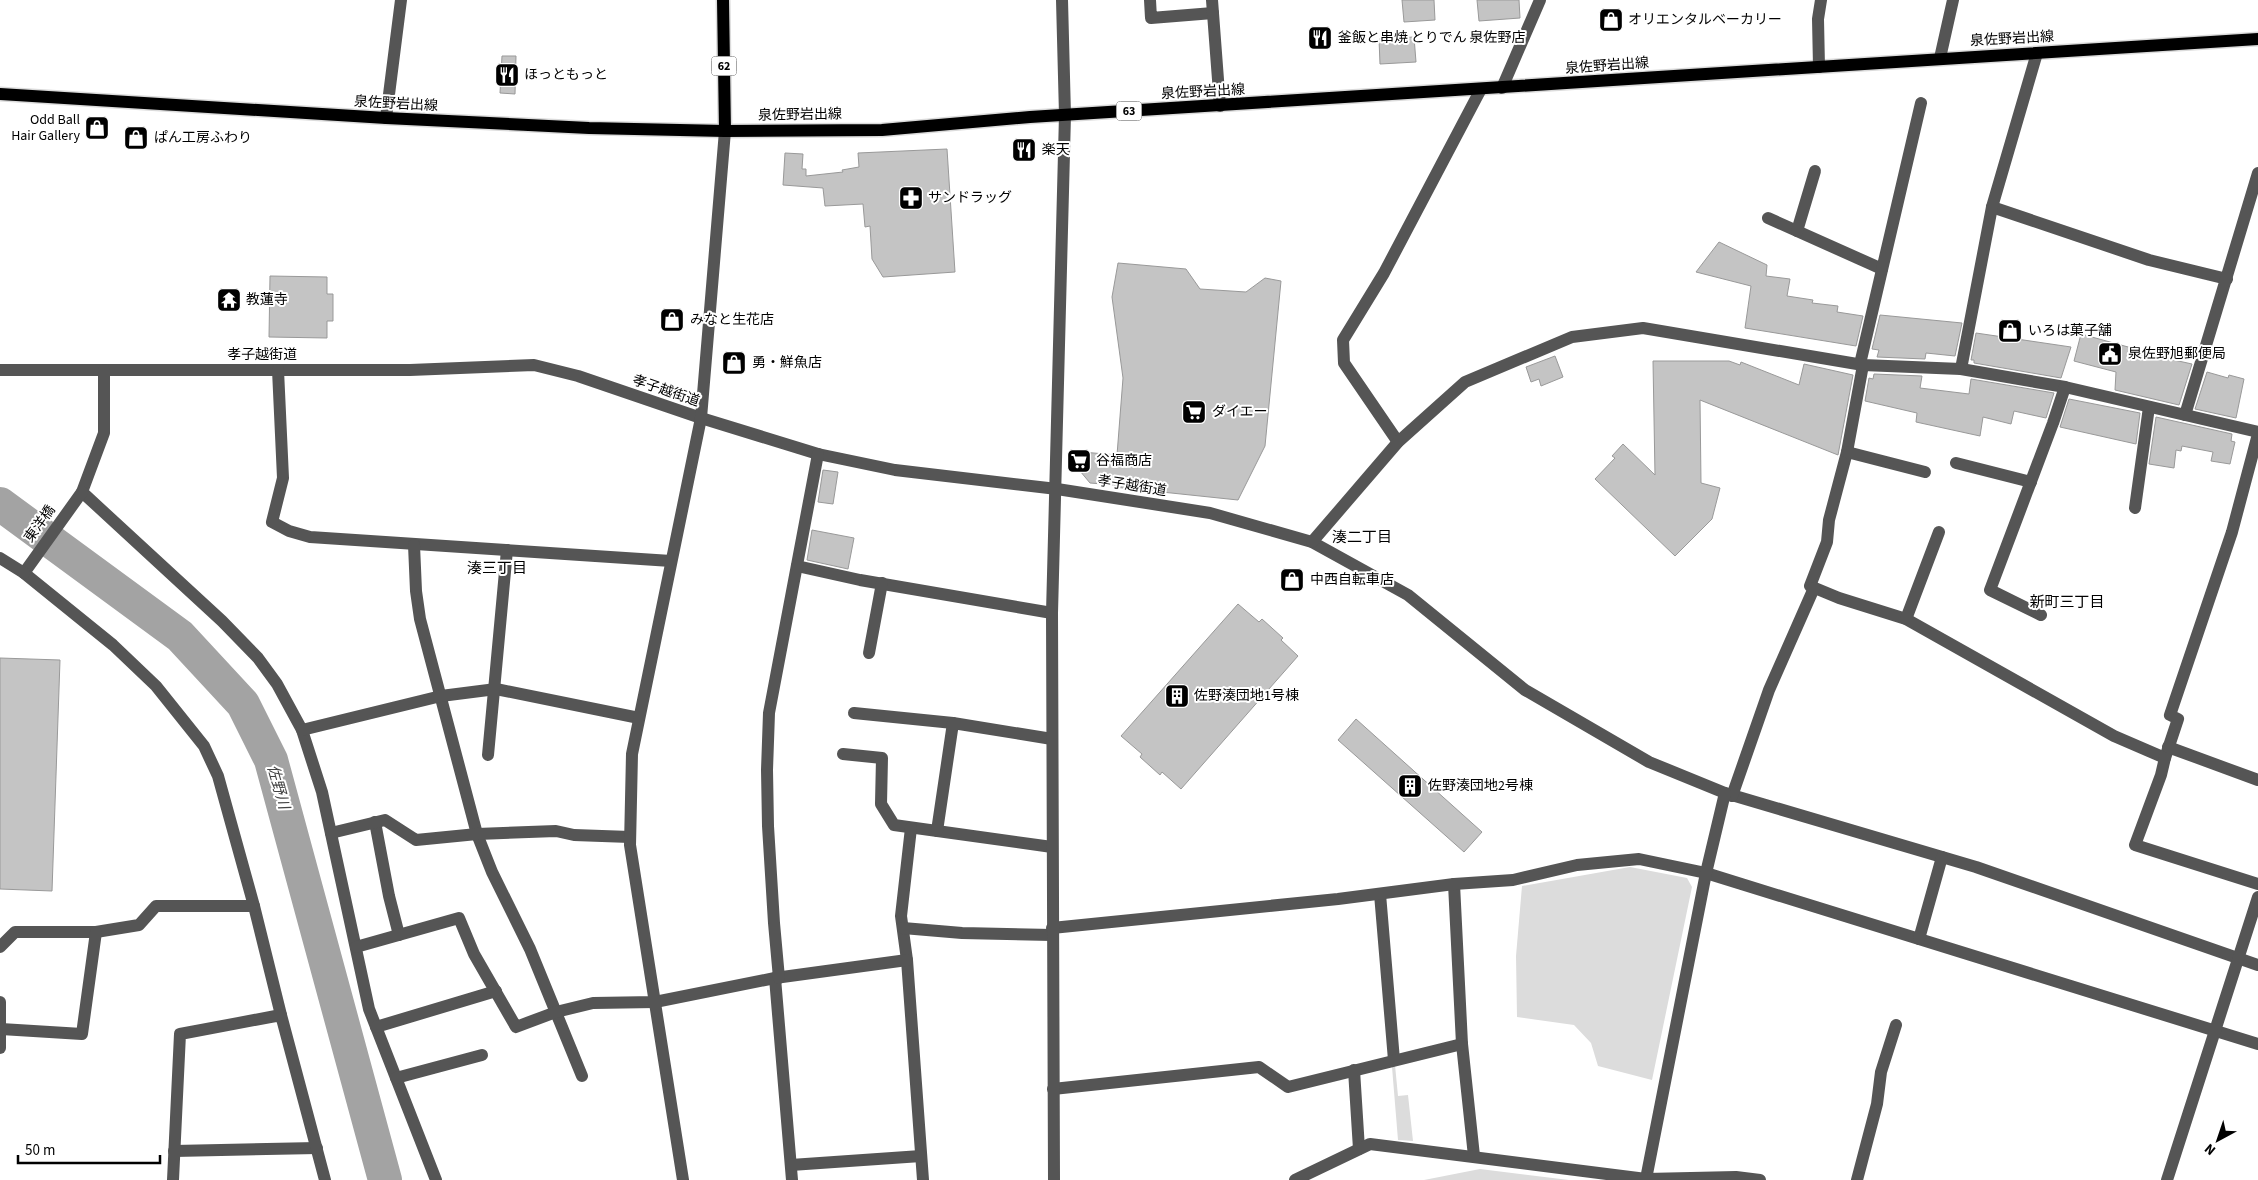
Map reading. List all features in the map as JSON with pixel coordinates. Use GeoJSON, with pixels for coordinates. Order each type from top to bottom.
{"type":"FeatureCollection","features":[{"type":"Feature","properties":{"kind":"main road","name":"62"},"geometry":{"type":"LineString","coordinates":[[723,0],[725,131]]}},
{"type":"Feature","properties":{"kind":"main road","name":"泉佐野岩出線"},"geometry":{"type":"LineString","coordinates":[[0,94],[386,118],[589,128],[725,131],[882,130],[1065,115],[2258,39]]}},
{"type":"Feature","properties":{"kind":"street"},"geometry":{"type":"LineString","coordinates":[[386,118],[401,0]]}},
{"type":"Feature","properties":{"kind":"street"},"geometry":{"type":"LineString","coordinates":[[1054,1180],[1052,613],[1057,489],[1065,115],[1062,0]]}},
{"type":"Feature","properties":{"kind":"street"},"geometry":{"type":"LineString","coordinates":[[1150,0],[1151,18],[1213,6],[1220,106]]}},
{"type":"Feature","properties":{"kind":"street"},"geometry":{"type":"LineString","coordinates":[[1502,88],[1540,0]]}},
{"type":"Feature","properties":{"kind":"street"},"geometry":{"type":"LineString","coordinates":[[1819,68],[1818,19],[1821,0]]}},
{"type":"Feature","properties":{"kind":"street"},"geometry":{"type":"LineString","coordinates":[[1940,58],[1952,0]]}},
{"type":"Feature","properties":{"kind":"street"},"geometry":{"type":"LineString","coordinates":[[1961,369],[1992,207],[2037,53]]}},
{"type":"Feature","properties":{"kind":"street"},"geometry":{"type":"LineString","coordinates":[[1398,442],[1344,363],[1343,340],[1384,274],[1481,89]]}},
{"type":"Feature","properties":{"kind":"street"},"geometry":{"type":"LineString","coordinates":[[1921,103],[1861,364],[1847,452],[1829,520],[1827,542],[1810,586],[1839,598],[1906,619],[2114,736],[2258,780]]}},
{"type":"Feature","properties":{"kind":"street"},"geometry":{"type":"LineString","coordinates":[[683,1180],[630,837],[632,754],[701,418],[725,131]]}},
{"type":"Feature","properties":{"kind":"street"},"geometry":{"type":"LineString","coordinates":[[1797,231],[1815,171]]}},
{"type":"Feature","properties":{"kind":"street"},"geometry":{"type":"LineString","coordinates":[[2185,415],[2258,173]]}},
{"type":"Feature","properties":{"kind":"street"},"geometry":{"type":"LineString","coordinates":[[1992,207],[2149,260],[2227,279]]}},
{"type":"Feature","properties":{"kind":"street"},"geometry":{"type":"LineString","coordinates":[[1768,218],[1882,269]]}},
{"type":"Feature","properties":{"kind":"street"},"geometry":{"type":"LineString","coordinates":[[1312,542],[1398,442],[1465,382],[1572,337],[1643,328],[1861,364],[1961,369],[2065,387],[2258,433],[2232,532],[2170,715],[2178,719],[2166,752],[2161,776],[2135,845],[2258,884]]}},
{"type":"Feature","properties":{"kind":"street","name":"孝子越街道"},"geometry":{"type":"LineString","coordinates":[[0,370],[410,370],[534,365],[578,376],[701,418],[818,454],[895,470],[1057,489],[1210,513],[1312,542],[1408,596],[1525,690],[1649,762],[1728,794],[1942,857],[2258,965]]}},
{"type":"Feature","properties":{"kind":"street","name":"東洋橋"},"geometry":{"type":"LineString","coordinates":[[25,571],[80,494],[104,433],[104,370]]}},
{"type":"Feature","properties":{"kind":"street"},"geometry":{"type":"LineString","coordinates":[[278,370],[283,478],[272,522],[289,531],[310,537],[671,561]]}},
{"type":"Feature","properties":{"kind":"street"},"geometry":{"type":"LineString","coordinates":[[2041,615],[1990,590],[2054,423],[2065,387]]}},
{"type":"Feature","properties":{"kind":"street"},"geometry":{"type":"LineString","coordinates":[[2135,508],[2149,407]]}},
{"type":"Feature","properties":{"kind":"street"},"geometry":{"type":"LineString","coordinates":[[1847,452],[1925,472]]}},
{"type":"Feature","properties":{"kind":"street"},"geometry":{"type":"LineString","coordinates":[[792,1180],[768,826],[769,713],[818,454]]}},
{"type":"Feature","properties":{"kind":"street"},"geometry":{"type":"LineString","coordinates":[[1956,462],[2031,482]]}},
{"type":"Feature","properties":{"kind":"street"},"geometry":{"type":"LineString","coordinates":[[80,494],[222,620],[258,658],[277,684],[302,730],[322,792],[369,1009],[436,1180]]}},
{"type":"Feature","properties":{"kind":"street"},"geometry":{"type":"LineString","coordinates":[[1906,619],[1940,532]]}},
{"type":"Feature","properties":{"kind":"street"},"geometry":{"type":"LineString","coordinates":[[414,544],[416,591],[420,619],[477,834],[492,872],[530,949],[582,1076]]}},
{"type":"Feature","properties":{"kind":"street"},"geometry":{"type":"LineString","coordinates":[[488,755],[496,689],[507,550]]}},
{"type":"Feature","properties":{"kind":"street"},"geometry":{"type":"LineString","coordinates":[[0,558],[25,571],[112,645],[156,686],[204,746],[218,776],[254,906],[325,1180]]}},
{"type":"Feature","properties":{"kind":"street"},"geometry":{"type":"LineString","coordinates":[[797,566],[882,584],[1052,613]]}},
{"type":"Feature","properties":{"kind":"street"},"geometry":{"type":"LineString","coordinates":[[869,653],[882,584]]}},
{"type":"Feature","properties":{"kind":"street"},"geometry":{"type":"LineString","coordinates":[[1646,1179],[1706,874],[1728,794],[1769,690],[1814,588]]}},
{"type":"Feature","properties":{"kind":"street"},"geometry":{"type":"LineString","coordinates":[[302,730],[441,696],[496,689],[639,718]]}},
{"type":"Feature","properties":{"kind":"street"},"geometry":{"type":"LineString","coordinates":[[854,714],[952,723],[1052,739]]}},
{"type":"Feature","properties":{"kind":"street"},"geometry":{"type":"LineString","coordinates":[[937,831],[952,723]]}},
{"type":"Feature","properties":{"kind":"street"},"geometry":{"type":"LineString","coordinates":[[843,754],[882,758],[880,804],[894,825],[1052,848]]}},
{"type":"Feature","properties":{"kind":"street"},"geometry":{"type":"LineString","coordinates":[[331,833],[385,820],[416,840],[477,834],[556,832],[574,835],[630,837]]}},
{"type":"Feature","properties":{"kind":"street"},"geometry":{"type":"LineString","coordinates":[[375,822],[389,896],[399,935]]}},
{"type":"Feature","properties":{"kind":"street"},"geometry":{"type":"LineString","coordinates":[[911,828],[901,916],[907,960],[923,1180]]}},
{"type":"Feature","properties":{"kind":"street"},"geometry":{"type":"LineString","coordinates":[[1919,939],[1942,857]]}},
{"type":"Feature","properties":{"kind":"street"},"geometry":{"type":"LineString","coordinates":[[902,928],[962,933],[1052,932],[1454,884],[1513,880],[1577,865],[1638,859],[1706,874],[2258,1044]]}},
{"type":"Feature","properties":{"kind":"street"},"geometry":{"type":"LineString","coordinates":[[1454,884],[1462,1044],[1474,1156]]}},
{"type":"Feature","properties":{"kind":"street"},"geometry":{"type":"LineString","coordinates":[[1380,894],[1394,1060]]}},
{"type":"Feature","properties":{"kind":"street"},"geometry":{"type":"LineString","coordinates":[[2167,1180],[2258,897]]}},
{"type":"Feature","properties":{"kind":"street"},"geometry":{"type":"LineString","coordinates":[[0,947],[14,932],[96,932],[139,925],[156,906],[254,906]]}},
{"type":"Feature","properties":{"kind":"street"},"geometry":{"type":"LineString","coordinates":[[356,947],[459,918],[474,954],[516,1027],[556,1012],[593,1003],[655,1002],[777,978],[907,960]]}},
{"type":"Feature","properties":{"kind":"street"},"geometry":{"type":"LineString","coordinates":[[1,1029],[82,1034],[96,932]]}},
{"type":"Feature","properties":{"kind":"street"},"geometry":{"type":"LineString","coordinates":[[376,1027],[496,991]]}},
{"type":"Feature","properties":{"kind":"street"},"geometry":{"type":"LineString","coordinates":[[0,1002],[0,1048]]}},
{"type":"Feature","properties":{"kind":"street"},"geometry":{"type":"LineString","coordinates":[[173,1180],[180,1034],[281,1015]]}},
{"type":"Feature","properties":{"kind":"street"},"geometry":{"type":"LineString","coordinates":[[1857,1180],[1877,1104],[1881,1072],[1896,1025]]}},
{"type":"Feature","properties":{"kind":"street"},"geometry":{"type":"LineString","coordinates":[[1053,1089],[1259,1067],[1288,1087],[1462,1044]]}},
{"type":"Feature","properties":{"kind":"street"},"geometry":{"type":"LineString","coordinates":[[396,1078],[482,1055]]}},
{"type":"Feature","properties":{"kind":"street"},"geometry":{"type":"LineString","coordinates":[[1354,1070],[1358,1149]]}},
{"type":"Feature","properties":{"kind":"street"},"geometry":{"type":"LineString","coordinates":[[1295,1180],[1370,1144],[1646,1179],[1736,1177],[1760,1180]]}},
{"type":"Feature","properties":{"kind":"street"},"geometry":{"type":"LineString","coordinates":[[174,1151],[317,1148]]}},
{"type":"Feature","properties":{"kind":"street"},"geometry":{"type":"LineString","coordinates":[[791,1165],[921,1156]]}},
{"type":"Feature","properties":{"kind":"shaded area"},"geometry":{"type":"Polygon","coordinates":[[[1630,867],[1687,878],[1692,887],[1652,1080],[1598,1066],[1591,1043],[1574,1025],[1517,1017],[1516,956],[1522,886],[1630,867]]]}},
{"type":"Feature","properties":{"kind":"shaded area"},"geometry":{"type":"Polygon","coordinates":[[[1395,1065],[1398,1096],[1408,1095],[1413,1141],[1398,1140],[1392,1067],[1395,1065]]]}},
{"type":"Feature","properties":{"kind":"shaded area"},"geometry":{"type":"Polygon","coordinates":[[[1480,1169],[1569,1180],[1424,1180],[1480,1169]]]}},
{"type":"Feature","properties":{"kind":"building"},"geometry":{"type":"Polygon","coordinates":[[[1402,0],[1434,0],[1435,20],[1404,22],[1402,0]]]}},
{"type":"Feature","properties":{"kind":"building"},"geometry":{"type":"Polygon","coordinates":[[[1477,0],[1519,0],[1520,18],[1479,21],[1477,0]]]}},
{"type":"Feature","properties":{"kind":"building"},"geometry":{"type":"Polygon","coordinates":[[[1414,37],[1416,62],[1380,64],[1379,39],[1414,37]]]}},
{"type":"Feature","properties":{"kind":"building"},"geometry":{"type":"Polygon","coordinates":[[[502,56],[516,56],[515,94],[500,93],[502,56]]]}},
{"type":"Feature","properties":{"kind":"building"},"geometry":{"type":"Polygon","coordinates":[[[947,149],[955,272],[883,277],[872,259],[870,226],[865,227],[863,204],[825,206],[823,188],[783,185],[785,153],[803,154],[802,169],[806,169],[806,176],[843,172],[842,170],[859,167],[858,153],[947,149]]]}},
{"type":"Feature","properties":{"kind":"building"},"geometry":{"type":"Polygon","coordinates":[[[1719,242],[1767,265],[1766,276],[1790,279],[1787,296],[1813,300],[1812,303],[1838,306],[1837,312],[1863,316],[1856,346],[1745,328],[1751,286],[1696,272],[1719,242]]]}},
{"type":"Feature","properties":{"kind":"building","name":"ダイエー"},"geometry":{"type":"Polygon","coordinates":[[[1118,263],[1186,269],[1200,289],[1246,292],[1265,278],[1281,281],[1265,446],[1238,500],[1090,483],[1080,471],[1082,452],[1117,455],[1123,378],[1112,297],[1118,263]]]}},
{"type":"Feature","properties":{"kind":"building"},"geometry":{"type":"Polygon","coordinates":[[[270,276],[327,277],[327,294],[333,294],[333,321],[327,321],[327,338],[269,337],[270,276]]]}},
{"type":"Feature","properties":{"kind":"building"},"geometry":{"type":"Polygon","coordinates":[[[1880,315],[1962,323],[1955,356],[1926,353],[1925,359],[1877,357],[1879,350],[1872,349],[1880,315]]]}},
{"type":"Feature","properties":{"kind":"building"},"geometry":{"type":"Polygon","coordinates":[[[1976,333],[2071,347],[2061,378],[1974,363],[1974,360],[1971,360],[1976,333]]]}},
{"type":"Feature","properties":{"kind":"building"},"geometry":{"type":"Polygon","coordinates":[[[2081,334],[2139,350],[2138,352],[2192,364],[2179,405],[2115,390],[2116,372],[2074,361],[2081,334]]]}},
{"type":"Feature","properties":{"kind":"building"},"geometry":{"type":"Polygon","coordinates":[[[1555,356],[1563,377],[1541,386],[1539,379],[1531,382],[1526,367],[1555,356]]]}},
{"type":"Feature","properties":{"kind":"building"},"geometry":{"type":"Polygon","coordinates":[[[1653,361],[1729,361],[1740,365],[1741,362],[1799,385],[1804,364],[1853,375],[1838,455],[1700,400],[1701,483],[1720,488],[1712,519],[1675,556],[1595,479],[1615,458],[1612,456],[1623,444],[1655,475],[1653,361]]]}},
{"type":"Feature","properties":{"kind":"building"},"geometry":{"type":"Polygon","coordinates":[[[2207,372],[2228,378],[2229,375],[2244,379],[2236,418],[2195,409],[2207,372]]]}},
{"type":"Feature","properties":{"kind":"building"},"geometry":{"type":"Polygon","coordinates":[[[1874,374],[1922,376],[1920,388],[1969,394],[1971,379],[2054,393],[2046,418],[2014,411],[2011,424],[1983,417],[1980,436],[1916,422],[1917,413],[1865,401],[1869,378],[1873,379],[1874,374]]]}},
{"type":"Feature","properties":{"kind":"building"},"geometry":{"type":"Polygon","coordinates":[[[2069,399],[2140,413],[2136,444],[2060,427],[2069,399]]]}},
{"type":"Feature","properties":{"kind":"building"},"geometry":{"type":"Polygon","coordinates":[[[2156,417],[2232,434],[2231,441],[2235,442],[2230,464],[2211,461],[2213,452],[2182,446],[2181,451],[2176,450],[2174,468],[2149,464],[2156,417]]]}},
{"type":"Feature","properties":{"kind":"building"},"geometry":{"type":"Polygon","coordinates":[[[823,470],[838,472],[833,504],[818,502],[823,470]]]}},
{"type":"Feature","properties":{"kind":"building"},"geometry":{"type":"Polygon","coordinates":[[[812,530],[854,538],[848,569],[807,560],[812,530]]]}},
{"type":"Feature","properties":{"kind":"building","name":"佐野湊団地1号棟"},"geometry":{"type":"Polygon","coordinates":[[[1238,604],[1259,622],[1262,619],[1283,638],[1281,640],[1298,656],[1181,789],[1162,772],[1160,775],[1140,757],[1142,754],[1121,736],[1238,604]]]}},
{"type":"Feature","properties":{"kind":"building"},"geometry":{"type":"Polygon","coordinates":[[[0,658],[60,660],[52,891],[0,889],[0,658]]]}},
{"type":"Feature","properties":{"kind":"building","name":"佐野湊団地2号棟"},"geometry":{"type":"Polygon","coordinates":[[[1356,719],[1482,832],[1464,852],[1338,740],[1356,719]]]}},
{"type":"Feature","properties":{"kind":"waterway","name":"佐野川"},"geometry":{"type":"LineString","coordinates":[[0,504],[180,636],[243,704],[271,760],[385,1180]]}},
{"type":"Feature","properties":{"kind":"place","name":"オリエンタルベーカリー"},"geometry":{"type":"Point","coordinates":[1611,20]}},
{"type":"Feature","properties":{"kind":"place","name":"釜飯と串焼 とりでん 泉佐野店"},"geometry":{"type":"Point","coordinates":[1320,38]}},
{"type":"Feature","properties":{"kind":"place","name":"ほっともっと"},"geometry":{"type":"Point","coordinates":[507,75]}},
{"type":"Feature","properties":{"kind":"place","name":"Odd Ball Hair Gallery"},"geometry":{"type":"Point","coordinates":[97,128]}},
{"type":"Feature","properties":{"kind":"place","name":"ぱん工房ふわり"},"geometry":{"type":"Point","coordinates":[136,138]}},
{"type":"Feature","properties":{"kind":"place","name":"楽天"},"geometry":{"type":"Point","coordinates":[1024,150]}},
{"type":"Feature","properties":{"kind":"place","name":"サンドラッグ"},"geometry":{"type":"Point","coordinates":[911,198]}},
{"type":"Feature","properties":{"kind":"place","name":"教蓮寺"},"geometry":{"type":"Point","coordinates":[229,300]}},
{"type":"Feature","properties":{"kind":"place","name":"みなと生花店"},"geometry":{"type":"Point","coordinates":[672,320]}},
{"type":"Feature","properties":{"kind":"place","name":"いろは菓子舗"},"geometry":{"type":"Point","coordinates":[2010,331]}},
{"type":"Feature","properties":{"kind":"place","name":"泉佐野旭郵便局"},"geometry":{"type":"Point","coordinates":[2110,354]}},
{"type":"Feature","properties":{"kind":"place","name":"勇・鮮魚店"},"geometry":{"type":"Point","coordinates":[734,363]}},
{"type":"Feature","properties":{"kind":"place","name":"ダイエー"},"geometry":{"type":"Point","coordinates":[1194,412]}},
{"type":"Feature","properties":{"kind":"place","name":"谷福商店"},"geometry":{"type":"Point","coordinates":[1079,461]}},
{"type":"Feature","properties":{"kind":"place","name":"中西自転車店"},"geometry":{"type":"Point","coordinates":[1292,580]}},
{"type":"Feature","properties":{"kind":"place","name":"佐野湊団地1号棟"},"geometry":{"type":"Point","coordinates":[1177,696]}},
{"type":"Feature","properties":{"kind":"place","name":"佐野湊団地2号棟"},"geometry":{"type":"Point","coordinates":[1410,786]}},
{"type":"Feature","properties":{"kind":"district","name":"湊二丁目"},"geometry":{"type":"Point","coordinates":[1362,537]}},
{"type":"Feature","properties":{"kind":"district","name":"湊三丁目"},"geometry":{"type":"Point","coordinates":[497,568]}},
{"type":"Feature","properties":{"kind":"district","name":"新町三丁目"},"geometry":{"type":"Point","coordinates":[2067,602]}}]}
